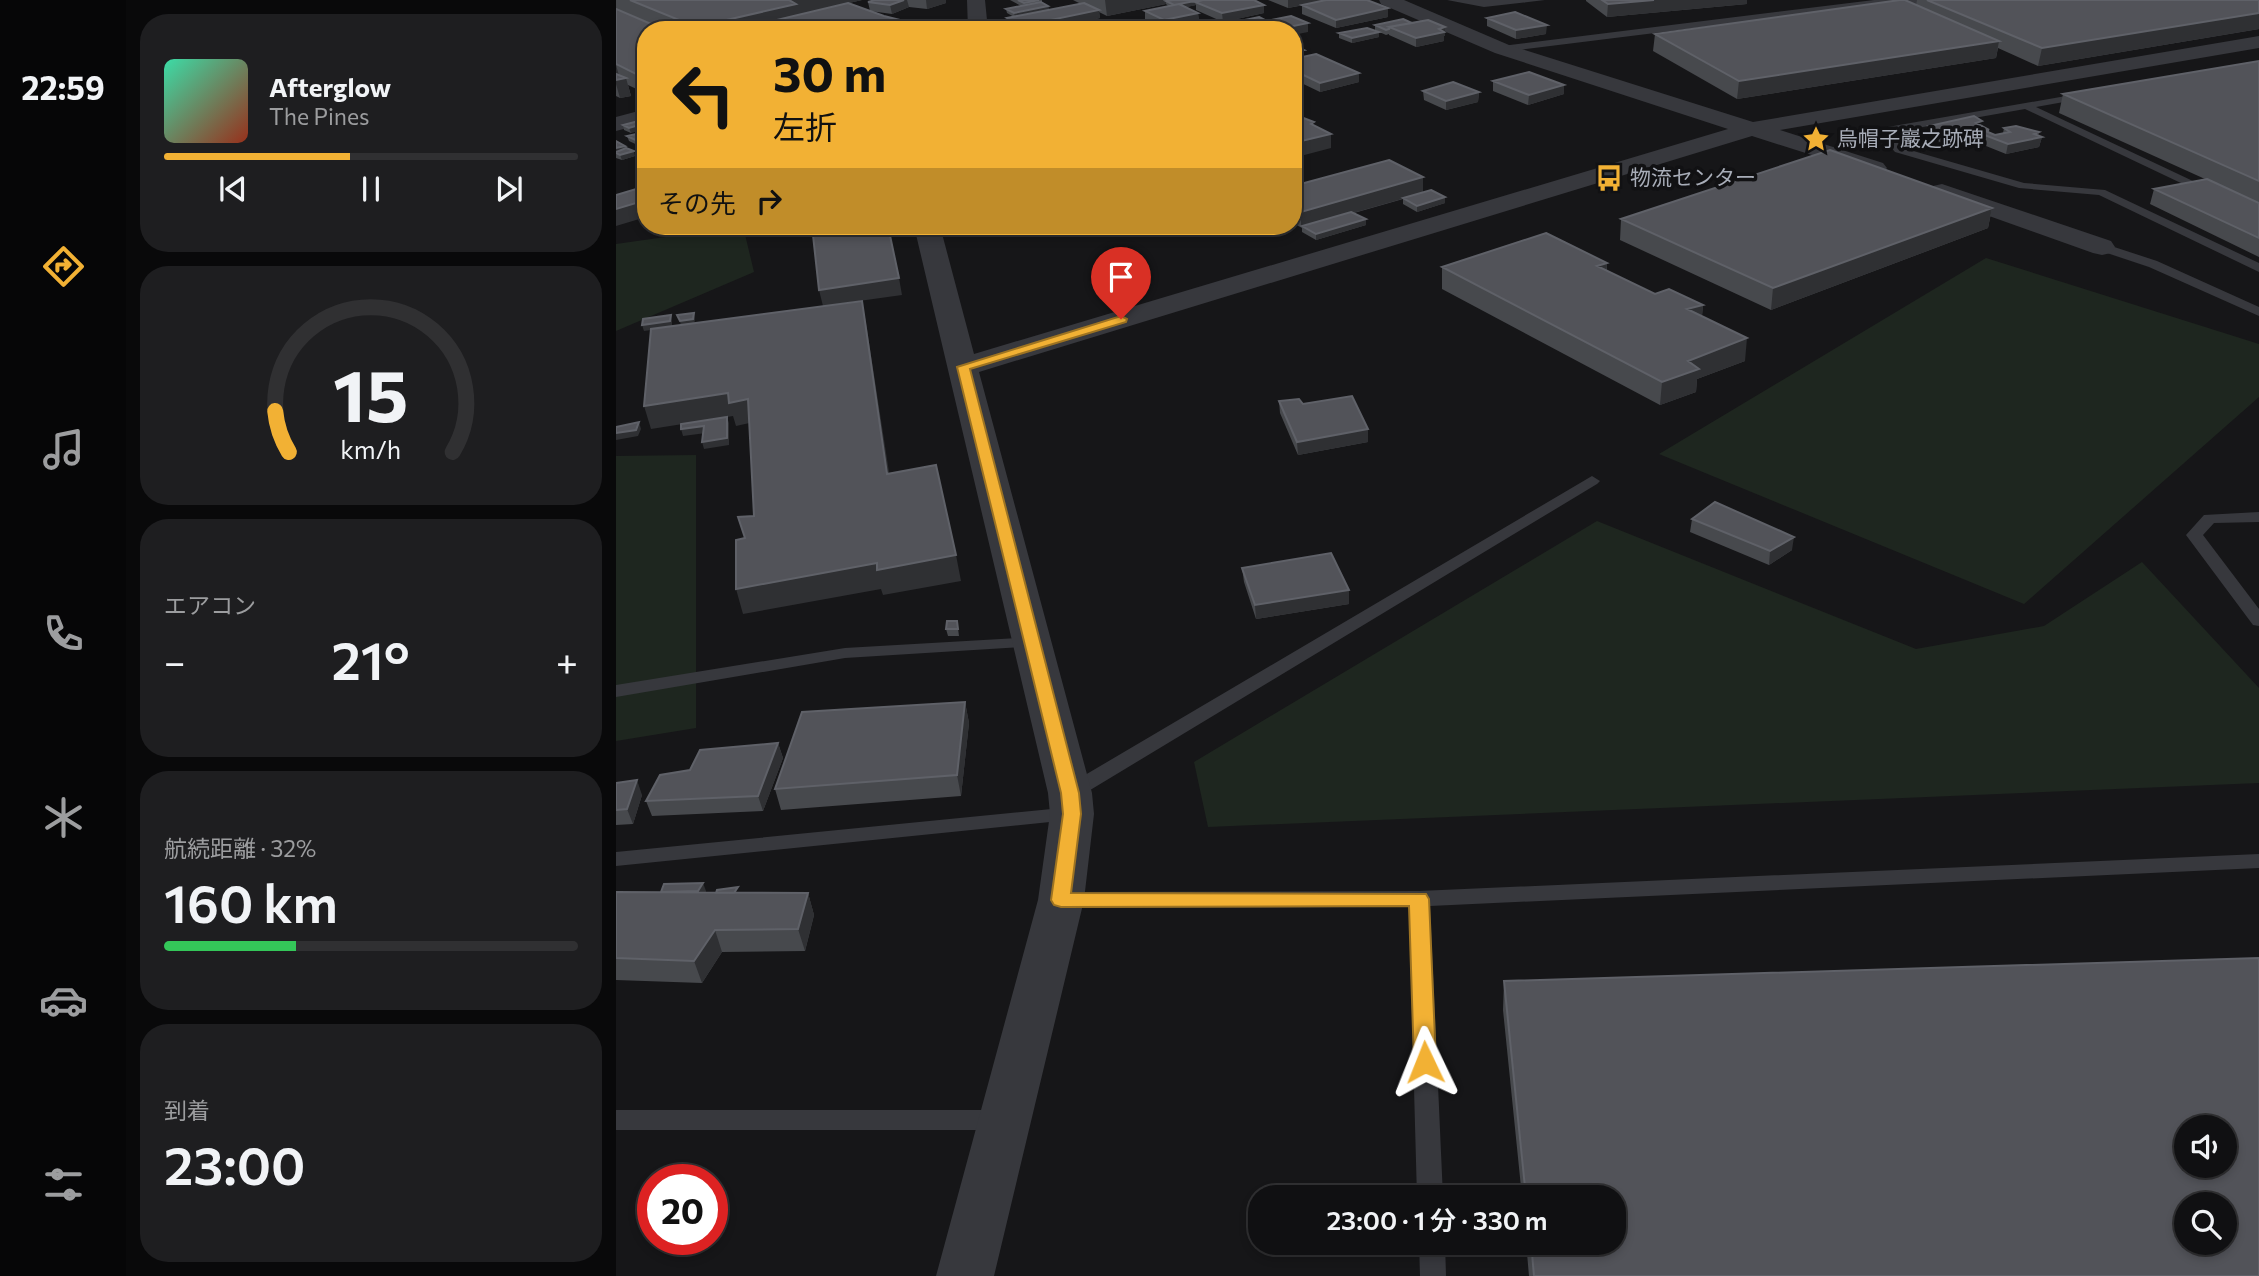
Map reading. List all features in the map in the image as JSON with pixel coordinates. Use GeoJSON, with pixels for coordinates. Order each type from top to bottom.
{"type":"FeatureCollection","features":[{"type":"Feature","properties":{"kind":"street"},"geometry":{"type":"LineString","coordinates":[[976,0],[977,21]]}},
{"type":"Feature","properties":{"kind":"street"},"geometry":{"type":"LineString","coordinates":[[1388,0],[1502,49],[1899,176]]}},
{"type":"Feature","properties":{"kind":"street"},"geometry":{"type":"LineString","coordinates":[[963,367],[1754,128],[2259,42]]}},
{"type":"Feature","properties":{"kind":"street"},"geometry":{"type":"LineString","coordinates":[[616,124],[637,118]]}},
{"type":"Feature","properties":{"kind":"street"},"geometry":{"type":"LineString","coordinates":[[1925,185],[2102,247]]}},
{"type":"Feature","properties":{"kind":"street"},"geometry":{"type":"LineString","coordinates":[[929,235],[1033,642],[1071,803],[1061,900],[965,1276]]}},
{"type":"Feature","properties":{"kind":"lane"},"geometry":{"type":"LineString","coordinates":[[1451,0],[1484,5],[1541,0]]}},
{"type":"Feature","properties":{"kind":"lane"},"geometry":{"type":"LineString","coordinates":[[1502,49],[1874,3],[1949,0]]}},
{"type":"Feature","properties":{"kind":"lane"},"geometry":{"type":"LineString","coordinates":[[2094,94],[1882,131],[1899,150],[2023,186],[2101,192],[2259,268]]}},
{"type":"Feature","properties":{"kind":"lane"},"geometry":{"type":"LineString","coordinates":[[2026,106],[2222,198]]}},
{"type":"Feature","properties":{"kind":"lane"},"geometry":{"type":"LineString","coordinates":[[2102,247],[2152,264],[2259,312]]}},
{"type":"Feature","properties":{"kind":"lane"},"geometry":{"type":"LineString","coordinates":[[616,859],[1071,803],[1592,481]]}},
{"type":"Feature","properties":{"kind":"lane"},"geometry":{"type":"LineString","coordinates":[[2259,517],[2210,518],[2193,535],[2259,621]]}},
{"type":"Feature","properties":{"kind":"lane"},"geometry":{"type":"LineString","coordinates":[[616,691],[845,653],[1033,642]]}},
{"type":"Feature","properties":{"kind":"lane"},"geometry":{"type":"LineString","coordinates":[[1061,900],[1419,899],[2259,861]]}},
{"type":"Feature","properties":{"kind":"lane"},"geometry":{"type":"LineString","coordinates":[[1419,899],[1430,1185]]}},
{"type":"Feature","properties":{"kind":"lane"},"geometry":{"type":"LineString","coordinates":[[616,1120],[1005,1120]]}},
{"type":"Feature","properties":{"kind":"lane"},"geometry":{"type":"LineString","coordinates":[[1432,1255],[1433,1276]]}},
{"type":"Feature","properties":{"kind":"shaded area"},"geometry":{"type":"Polygon","coordinates":[[[680,235],[745,235],[754,272],[616,331],[616,244],[680,235]]]}},
{"type":"Feature","properties":{"kind":"shaded area"},"geometry":{"type":"Polygon","coordinates":[[[1986,258],[2259,344],[2259,397],[2024,604],[1659,454],[1986,258]]]}},
{"type":"Feature","properties":{"kind":"shaded area"},"geometry":{"type":"Polygon","coordinates":[[[696,455],[696,728],[616,741],[616,456],[696,455]]]}},
{"type":"Feature","properties":{"kind":"shaded area"},"geometry":{"type":"Polygon","coordinates":[[[1597,521],[1916,649],[2044,626],[2142,562],[2259,688],[2259,783],[1208,827],[1194,762],[1597,521]]]}},
{"type":"Feature","properties":{"kind":"building"},"geometry":{"type":"Polygon","coordinates":[[[630,0],[789,0],[796,4],[722,21],[681,21],[630,0]]]}},
{"type":"Feature","properties":{"kind":"building"},"geometry":{"type":"Polygon","coordinates":[[[904,0],[890,5],[868,2],[904,0]]]}},
{"type":"Feature","properties":{"kind":"building"},"geometry":{"type":"Polygon","coordinates":[[[1018,0],[1039,0],[1024,3],[1018,0]]]}},
{"type":"Feature","properties":{"kind":"building"},"geometry":{"type":"Polygon","coordinates":[[[1200,0],[1174,5],[1166,1],[1200,0]]]}},
{"type":"Feature","properties":{"kind":"building"},"geometry":{"type":"Polygon","coordinates":[[[1254,0],[1264,5],[1222,13],[1195,2],[1254,0]]]}},
{"type":"Feature","properties":{"kind":"building"},"geometry":{"type":"Polygon","coordinates":[[[1326,0],[1367,0],[1388,8],[1336,20],[1302,5],[1326,0]]]}},
{"type":"Feature","properties":{"kind":"building"},"geometry":{"type":"Polygon","coordinates":[[[1602,0],[1654,0],[1608,4],[1602,0]]]}},
{"type":"Feature","properties":{"kind":"building"},"geometry":{"type":"Polygon","coordinates":[[[1900,0],[1999,41],[1739,81],[1655,34],[1900,0]]]}},
{"type":"Feature","properties":{"kind":"building"},"geometry":{"type":"Polygon","coordinates":[[[1927,0],[2259,0],[2259,13],[2042,48],[1927,0]]]}},
{"type":"Feature","properties":{"kind":"building"},"geometry":{"type":"Polygon","coordinates":[[[1041,2],[1048,6],[1014,13],[1006,9],[1041,2]]]}},
{"type":"Feature","properties":{"kind":"building"},"geometry":{"type":"Polygon","coordinates":[[[848,3],[904,21],[772,21],[848,3]]]}},
{"type":"Feature","properties":{"kind":"building"},"geometry":{"type":"Polygon","coordinates":[[[1084,3],[1099,10],[1046,21],[1013,21],[1007,18],[1084,3]]]}},
{"type":"Feature","properties":{"kind":"building"},"geometry":{"type":"Polygon","coordinates":[[[1179,4],[1198,13],[1164,20],[1145,11],[1179,4]]]}},
{"type":"Feature","properties":{"kind":"building"},"geometry":{"type":"Polygon","coordinates":[[[616,9],[644,21],[637,21],[637,74],[616,64],[616,9]]]}},
{"type":"Feature","properties":{"kind":"building"},"geometry":{"type":"Polygon","coordinates":[[[1515,12],[1547,25],[1516,30],[1487,18],[1515,12]]]}},
{"type":"Feature","properties":{"kind":"building"},"geometry":{"type":"Polygon","coordinates":[[[1291,16],[1308,23],[1302,24],[1302,21],[1266,21],[1291,16]]]}},
{"type":"Feature","properties":{"kind":"building"},"geometry":{"type":"Polygon","coordinates":[[[1259,17],[1267,21],[1240,21],[1259,17]]]}},
{"type":"Feature","properties":{"kind":"building"},"geometry":{"type":"Polygon","coordinates":[[[1403,19],[1412,23],[1389,27],[1386,30],[1375,25],[1403,19]]]}},
{"type":"Feature","properties":{"kind":"building"},"geometry":{"type":"Polygon","coordinates":[[[1428,20],[1445,27],[1439,29],[1444,32],[1416,38],[1389,27],[1428,20]]]}},
{"type":"Feature","properties":{"kind":"building"},"geometry":{"type":"Polygon","coordinates":[[[1367,28],[1379,32],[1352,38],[1339,33],[1367,28]]]}},
{"type":"Feature","properties":{"kind":"building"},"geometry":{"type":"Polygon","coordinates":[[[1316,54],[1359,73],[1320,83],[1302,74],[1302,57],[1316,54]]]}},
{"type":"Feature","properties":{"kind":"building"},"geometry":{"type":"Polygon","coordinates":[[[2259,61],[2259,181],[2063,94],[2259,61]]]}},
{"type":"Feature","properties":{"kind":"building"},"geometry":{"type":"Polygon","coordinates":[[[1529,72],[1564,85],[1529,95],[1493,81],[1529,72]]]}},
{"type":"Feature","properties":{"kind":"building"},"geometry":{"type":"Polygon","coordinates":[[[1453,82],[1479,92],[1446,101],[1423,91],[1453,82]]]}},
{"type":"Feature","properties":{"kind":"building"},"geometry":{"type":"Polygon","coordinates":[[[1974,116],[1982,121],[1976,123],[1989,130],[1983,130],[1995,135],[2010,132],[2004,128],[2016,126],[2039,132],[2034,134],[2042,137],[2008,144],[1982,134],[1956,139],[1929,126],[1974,116]]]}},
{"type":"Feature","properties":{"kind":"building"},"geometry":{"type":"Polygon","coordinates":[[[1302,117],[1314,122],[1311,124],[1331,134],[1302,141],[1302,117]]]}},
{"type":"Feature","properties":{"kind":"building"},"geometry":{"type":"Polygon","coordinates":[[[637,121],[637,126],[629,128],[623,125],[637,121]]]}},
{"type":"Feature","properties":{"kind":"building"},"geometry":{"type":"Polygon","coordinates":[[[637,134],[637,141],[627,136],[637,134]]]}},
{"type":"Feature","properties":{"kind":"building"},"geometry":{"type":"Polygon","coordinates":[[[616,141],[625,146],[616,148],[616,141]]]}},
{"type":"Feature","properties":{"kind":"building"},"geometry":{"type":"Polygon","coordinates":[[[626,148],[634,151],[620,155],[616,153],[616,152],[626,148]]]}},
{"type":"Feature","properties":{"kind":"building"},"geometry":{"type":"Polygon","coordinates":[[[1830,150],[1992,208],[1773,288],[1621,219],[1830,150]]]}},
{"type":"Feature","properties":{"kind":"building"},"geometry":{"type":"Polygon","coordinates":[[[1389,160],[1423,177],[1302,212],[1302,184],[1389,160]]]}},
{"type":"Feature","properties":{"kind":"building"},"geometry":{"type":"Polygon","coordinates":[[[2207,179],[2259,203],[2259,238],[2154,189],[2207,179]]]}},
{"type":"Feature","properties":{"kind":"building"},"geometry":{"type":"Polygon","coordinates":[[[637,189],[637,203],[616,209],[616,195],[637,189]]]}},
{"type":"Feature","properties":{"kind":"building"},"geometry":{"type":"Polygon","coordinates":[[[1431,190],[1445,197],[1417,206],[1403,198],[1431,190]]]}},
{"type":"Feature","properties":{"kind":"building"},"geometry":{"type":"Polygon","coordinates":[[[1351,212],[1366,219],[1316,234],[1302,226],[1351,212]]]}},
{"type":"Feature","properties":{"kind":"building"},"geometry":{"type":"Polygon","coordinates":[[[1546,233],[1607,263],[1597,266],[1655,294],[1669,289],[1703,305],[1687,309],[1747,338],[1688,361],[1699,369],[1662,382],[1442,267],[1546,233]]]}},
{"type":"Feature","properties":{"kind":"building"},"geometry":{"type":"Polygon","coordinates":[[[813,235],[890,235],[899,278],[819,290],[813,235]]]}},
{"type":"Feature","properties":{"kind":"building"},"geometry":{"type":"Polygon","coordinates":[[[862,301],[887,474],[936,465],[956,555],[877,570],[877,563],[736,589],[736,540],[745,538],[738,517],[754,516],[748,399],[729,403],[728,393],[644,406],[651,329],[862,301]]]}},
{"type":"Feature","properties":{"kind":"building"},"geometry":{"type":"Polygon","coordinates":[[[694,313],[693,319],[680,321],[677,315],[694,313]]]}},
{"type":"Feature","properties":{"kind":"building"},"geometry":{"type":"Polygon","coordinates":[[[671,315],[670,321],[642,325],[643,319],[671,315]]]}},
{"type":"Feature","properties":{"kind":"building"},"geometry":{"type":"Polygon","coordinates":[[[1352,396],[1368,429],[1297,442],[1279,401],[1299,399],[1303,404],[1352,396]]]}},
{"type":"Feature","properties":{"kind":"building"},"geometry":{"type":"Polygon","coordinates":[[[727,417],[727,438],[702,442],[704,426],[681,429],[681,424],[727,417]]]}},
{"type":"Feature","properties":{"kind":"building"},"geometry":{"type":"Polygon","coordinates":[[[639,422],[636,430],[616,433],[616,427],[639,422]]]}},
{"type":"Feature","properties":{"kind":"building"},"geometry":{"type":"Polygon","coordinates":[[[1715,502],[1794,537],[1770,551],[1692,519],[1715,502]]]}},
{"type":"Feature","properties":{"kind":"building"},"geometry":{"type":"Polygon","coordinates":[[[1331,553],[1349,590],[1255,605],[1242,568],[1331,553]]]}},
{"type":"Feature","properties":{"kind":"building"},"geometry":{"type":"Polygon","coordinates":[[[947,621],[957,621],[958,629],[946,629],[947,621]]]}},
{"type":"Feature","properties":{"kind":"building"},"geometry":{"type":"Polygon","coordinates":[[[965,702],[957,775],[775,789],[802,712],[965,702]]]}},
{"type":"Feature","properties":{"kind":"building"},"geometry":{"type":"Polygon","coordinates":[[[778,743],[758,796],[646,801],[660,775],[690,770],[700,750],[778,743]]]}},
{"type":"Feature","properties":{"kind":"building"},"geometry":{"type":"Polygon","coordinates":[[[637,780],[627,809],[616,810],[616,783],[637,780]]]}},
{"type":"Feature","properties":{"kind":"building"},"geometry":{"type":"Polygon","coordinates":[[[703,883],[698,891],[661,892],[664,884],[703,883]]]}},
{"type":"Feature","properties":{"kind":"building"},"geometry":{"type":"Polygon","coordinates":[[[738,887],[734,893],[716,893],[717,890],[738,887]]]}},
{"type":"Feature","properties":{"kind":"building"},"geometry":{"type":"Polygon","coordinates":[[[616,892],[808,893],[798,929],[715,930],[694,961],[616,958],[616,892]]]}},
{"type":"Feature","properties":{"kind":"building"},"geometry":{"type":"Polygon","coordinates":[[[2259,958],[2259,1276],[1534,1276],[1532,1255],[1626,1255],[1626,1185],[1525,1185],[1504,981],[2259,958]]]}},
{"type":"Feature","properties":{"kind":"place","name":"烏帽子巖之跡碑"},"geometry":{"type":"Point","coordinates":[1816,139]}},
{"type":"Feature","properties":{"kind":"place","name":"物流センター"},"geometry":{"type":"Point","coordinates":[1609,178]}},
{"type":"Feature","properties":{"kind":"route"},"geometry":{"type":"LineString","coordinates":[[1121,319],[963,367],[1070,793],[1072,814],[1061,900],[1419,899],[1425,1062]]}}]}
